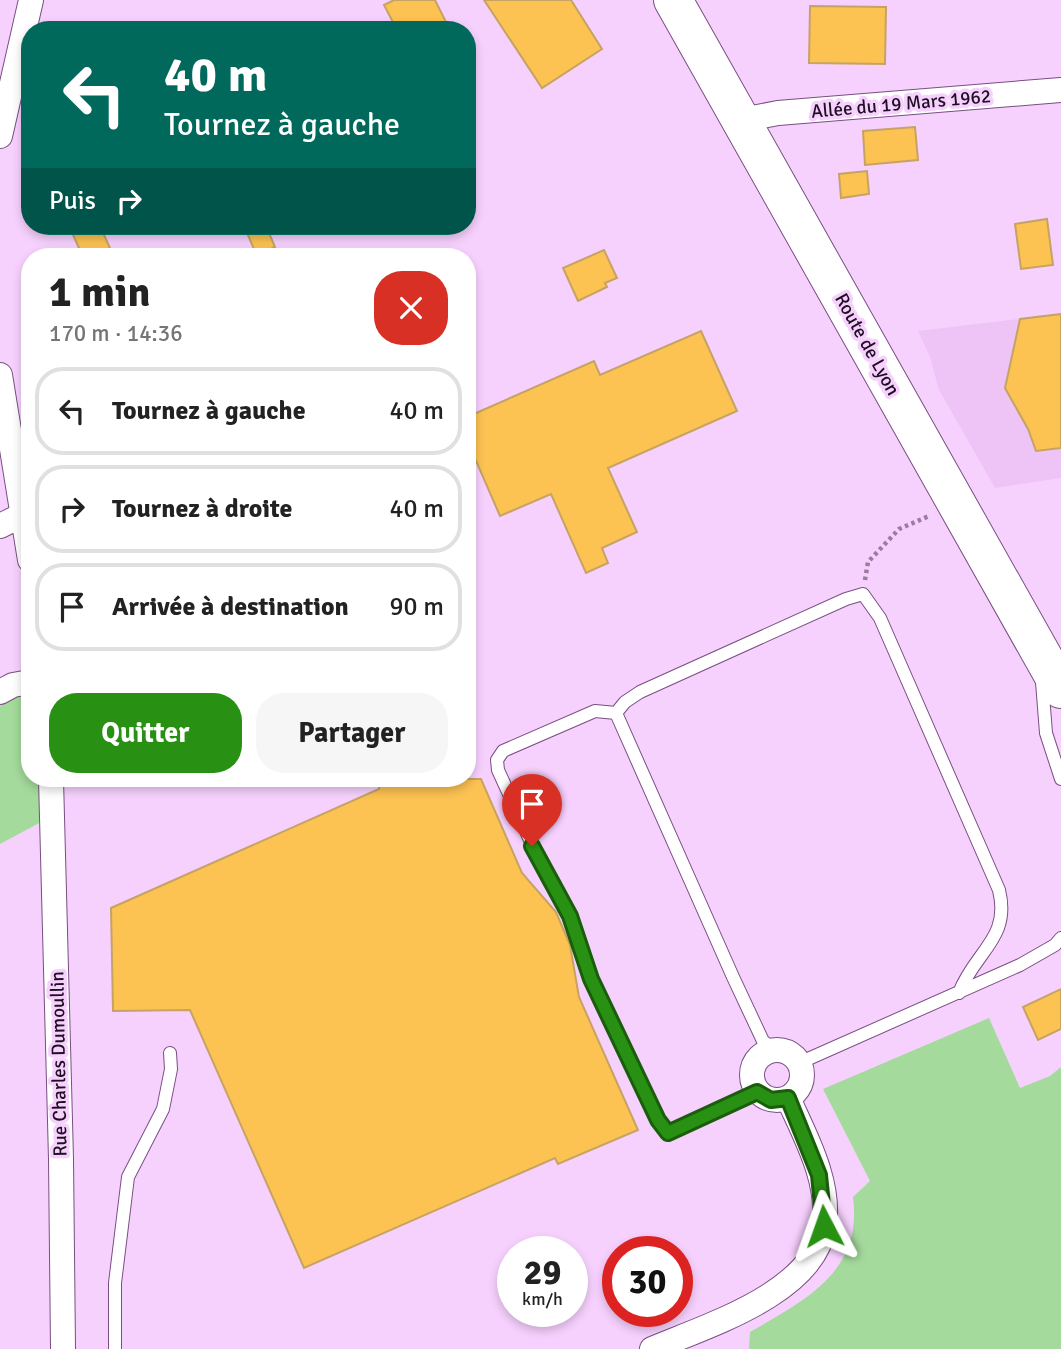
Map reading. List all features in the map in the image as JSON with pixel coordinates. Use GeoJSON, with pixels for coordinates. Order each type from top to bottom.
{"type":"FeatureCollection","features":[{"type":"Feature","properties":{"kind":"main road","name":"Route de Lyon"},"geometry":{"type":"LineString","coordinates":[[673,0],[1061,689]]}},
{"type":"Feature","properties":{"kind":"street"},"geometry":{"type":"LineString","coordinates":[[26,21],[31,0]]}},
{"type":"Feature","properties":{"kind":"street"},"geometry":{"type":"LineString","coordinates":[[0,136],[21,44]]}},
{"type":"Feature","properties":{"kind":"street","name":"Allée du 19 Mars 1962"},"geometry":{"type":"LineString","coordinates":[[742,120],[778,113],[1061,90]]}},
{"type":"Feature","properties":{"kind":"street"},"geometry":{"type":"LineString","coordinates":[[0,376],[21,509]]}},
{"type":"Feature","properties":{"kind":"street"},"geometry":{"type":"LineString","coordinates":[[0,526],[21,516]]}},
{"type":"Feature","properties":{"kind":"street"},"geometry":{"type":"LineString","coordinates":[[0,692],[21,684]]}},
{"type":"Feature","properties":{"kind":"street","name":"Rue Charles Dumoullin"},"geometry":{"type":"LineString","coordinates":[[51,787],[63,1349]]}},
{"type":"Feature","properties":{"kind":"street"},"geometry":{"type":"LineString","coordinates":[[773,1049],[788,1052],[799,1063],[802,1070],[799,1087],[788,1098],[771,1100],[757,1092],[751,1077],[754,1062],[766,1052],[773,1049]]}},
{"type":"Feature","properties":{"kind":"street"},"geometry":{"type":"LineString","coordinates":[[652,1349],[772,1294],[799,1272],[815,1251],[824,1226],[819,1175],[788,1098]]}},
{"type":"Feature","properties":{"kind":"lane"},"geometry":{"type":"LineString","coordinates":[[616,713],[625,702],[640,692],[846,599],[863,594],[880,618],[995,881],[1004,909],[1002,926],[965,977],[959,993]]}},
{"type":"Feature","properties":{"kind":"lane"},"geometry":{"type":"LineString","coordinates":[[1039,650],[1046,733],[1061,779]]}},
{"type":"Feature","properties":{"kind":"lane"},"geometry":{"type":"LineString","coordinates":[[616,713],[594,711],[503,751],[497,760],[498,770],[547,877],[570,916],[591,979],[653,1112],[668,1133],[757,1092]]}},
{"type":"Feature","properties":{"kind":"lane"},"geometry":{"type":"LineString","coordinates":[[616,713],[733,977],[763,1041],[773,1049]]}},
{"type":"Feature","properties":{"kind":"lane"},"geometry":{"type":"LineString","coordinates":[[799,1063],[1020,965],[1055,945],[1061,937]]}},
{"type":"Feature","properties":{"kind":"lane"},"geometry":{"type":"LineString","coordinates":[[115,1349],[115,1283],[128,1177],[163,1109],[171,1069],[170,1053]]}},
{"type":"Feature","properties":{"kind":"path"},"geometry":{"type":"LineString","coordinates":[[863,594],[868,562],[899,529],[957,504]]}},
{"type":"Feature","properties":{"kind":"shaded area"},"geometry":{"type":"Polygon","coordinates":[[[1061,314],[1061,478],[995,488],[939,390],[930,357],[918,331],[1061,314]]]}},
{"type":"Feature","properties":{"kind":"green space"},"geometry":{"type":"Polygon","coordinates":[[[16,696],[21,697],[21,787],[42,787],[43,821],[0,844],[0,706],[16,696]]]}},
{"type":"Feature","properties":{"kind":"green space"},"geometry":{"type":"Polygon","coordinates":[[[989,1018],[1020,1088],[1050,1076],[1061,1067],[1061,1349],[749,1349],[750,1332],[809,1295],[826,1281],[839,1264],[849,1245],[854,1223],[853,1197],[870,1181],[823,1089],[989,1018]]]}},
{"type":"Feature","properties":{"kind":"building"},"geometry":{"type":"Polygon","coordinates":[[[394,0],[435,0],[446,21],[392,21],[384,5],[394,0]]]}},
{"type":"Feature","properties":{"kind":"building"},"geometry":{"type":"Polygon","coordinates":[[[484,0],[571,0],[602,49],[542,88],[484,0]]]}},
{"type":"Feature","properties":{"kind":"building"},"geometry":{"type":"Polygon","coordinates":[[[810,6],[886,7],[885,64],[809,63],[810,6]]]}},
{"type":"Feature","properties":{"kind":"building"},"geometry":{"type":"Polygon","coordinates":[[[915,127],[918,160],[865,165],[863,131],[915,127]]]}},
{"type":"Feature","properties":{"kind":"building"},"geometry":{"type":"Polygon","coordinates":[[[867,171],[869,194],[841,198],[839,174],[867,171]]]}},
{"type":"Feature","properties":{"kind":"building"},"geometry":{"type":"Polygon","coordinates":[[[1047,219],[1053,265],[1021,269],[1015,224],[1047,219]]]}},
{"type":"Feature","properties":{"kind":"building"},"geometry":{"type":"Polygon","coordinates":[[[73,235],[104,235],[110,248],[79,248],[73,235]]]}},
{"type":"Feature","properties":{"kind":"building"},"geometry":{"type":"Polygon","coordinates":[[[248,235],[270,235],[275,247],[273,248],[254,248],[248,235]]]}},
{"type":"Feature","properties":{"kind":"building"},"geometry":{"type":"Polygon","coordinates":[[[604,250],[617,278],[605,283],[607,287],[578,301],[563,268],[604,250]]]}},
{"type":"Feature","properties":{"kind":"building"},"geometry":{"type":"Polygon","coordinates":[[[1061,314],[1061,448],[1036,451],[1028,429],[1005,388],[1020,319],[1061,314]]]}},
{"type":"Feature","properties":{"kind":"building"},"geometry":{"type":"Polygon","coordinates":[[[701,331],[737,411],[608,468],[637,532],[602,548],[608,563],[586,573],[551,494],[500,516],[476,461],[476,413],[594,361],[600,375],[701,331]]]}},
{"type":"Feature","properties":{"kind":"building"},"geometry":{"type":"Polygon","coordinates":[[[476,779],[481,779],[522,873],[556,912],[570,945],[579,997],[638,1130],[558,1164],[555,1158],[304,1268],[190,1010],[113,1011],[111,908],[379,789],[476,787],[476,779]]]}},
{"type":"Feature","properties":{"kind":"building"},"geometry":{"type":"Polygon","coordinates":[[[1061,989],[1061,1029],[1038,1040],[1023,1007],[1061,989]]]}},
{"type":"Feature","properties":{"kind":"route"},"geometry":{"type":"LineString","coordinates":[[532,846],[570,916],[583,948],[591,979],[658,1120],[668,1133],[757,1092],[771,1100],[788,1098],[819,1175],[824,1226]]}}]}
